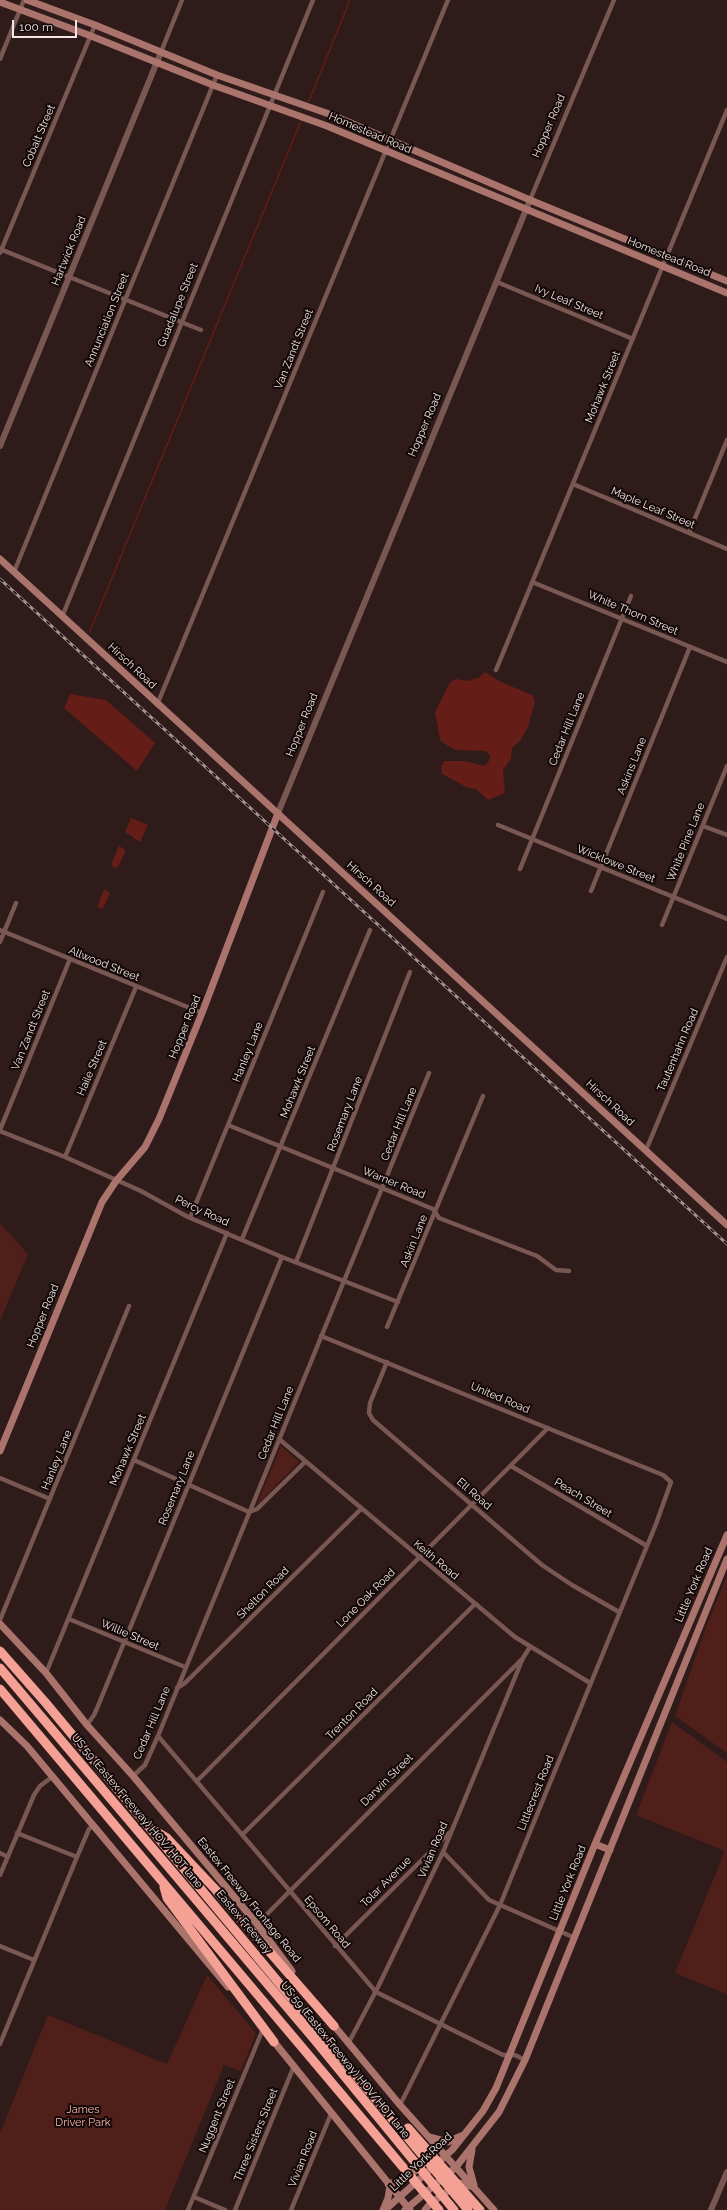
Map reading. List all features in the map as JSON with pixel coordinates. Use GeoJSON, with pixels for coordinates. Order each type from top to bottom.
{"type":"FeatureCollection","features":[{"type":"Feature","properties":{"kind":"highway","name":"Eastex Freeway"},"geometry":{"type":"LineString","coordinates":[[0,1651],[45,1702],[390,2116],[418,2145],[463,2198],[468,2210]]}},
{"type":"Feature","properties":{"kind":"highway","name":"US 59 (Eastex Freeway) HOV/HOT lane"},"geometry":{"type":"LineString","coordinates":[[0,1668],[309,2033],[406,2154],[453,2209]]}},
{"type":"Feature","properties":{"kind":"highway"},"geometry":{"type":"LineString","coordinates":[[0,1688],[439,2210]]}},
{"type":"Feature","properties":{"kind":"highway"},"geometry":{"type":"LineString","coordinates":[[149,1827],[166,1838],[204,1878],[334,2026]]}},
{"type":"Feature","properties":{"kind":"highway"},"geometry":{"type":"LineString","coordinates":[[162,1882],[167,1898],[274,2042]]}},
{"type":"Feature","properties":{"kind":"highway"},"geometry":{"type":"LineString","coordinates":[[463,2198],[480,2210]]}},
{"type":"Feature","properties":{"kind":"main road","name":"Homestead Road"},"geometry":{"type":"LineString","coordinates":[[27,0],[95,25],[217,75],[332,115],[530,200],[724,280]]}},
{"type":"Feature","properties":{"kind":"main road","name":"Homestead Road"},"geometry":{"type":"LineString","coordinates":[[0,2],[91,36],[213,85],[327,126],[727,293]]}},
{"type":"Feature","properties":{"kind":"main road"},"geometry":{"type":"LineString","coordinates":[[327,126],[332,115]]}},
{"type":"Feature","properties":{"kind":"main road"},"geometry":{"type":"LineString","coordinates":[[447,177],[451,165]]}},
{"type":"Feature","properties":{"kind":"main road"},"geometry":{"type":"LineString","coordinates":[[600,241],[604,231]]}},
{"type":"Feature","properties":{"kind":"main road"},"geometry":{"type":"LineString","coordinates":[[717,289],[724,280]]}},
{"type":"Feature","properties":{"kind":"main road","name":"Hirsch Road"},"geometry":{"type":"LineString","coordinates":[[0,559],[727,1225]]}},
{"type":"Feature","properties":{"kind":"main road","name":"Hopper Road"},"geometry":{"type":"LineString","coordinates":[[0,1451],[102,1202],[116,1181],[138,1156],[152,1133],[202,1014],[278,813]]}},
{"type":"Feature","properties":{"kind":"main road","name":"Little York Road"},"geometry":{"type":"LineString","coordinates":[[384,2210],[446,2156],[483,2111],[510,2055],[595,1844],[727,1535]]}},
{"type":"Feature","properties":{"kind":"main road","name":"Little York Road"},"geometry":{"type":"LineString","coordinates":[[408,2209],[456,2167],[473,2149],[495,2119],[525,2060],[727,1559]]}},
{"type":"Feature","properties":{"kind":"main road","name":"Eastex Freeway Frontage Road"},"geometry":{"type":"LineString","coordinates":[[0,1624],[46,1673],[87,1724],[133,1776],[257,1924],[348,2044],[400,2105],[494,2210]]}},
{"type":"Feature","properties":{"kind":"main road"},"geometry":{"type":"LineString","coordinates":[[0,1720],[27,1746],[94,1825],[294,2066],[331,2114],[400,2197],[408,2209]]}},
{"type":"Feature","properties":{"kind":"main road"},"geometry":{"type":"LineString","coordinates":[[595,1844],[610,1850]]}},
{"type":"Feature","properties":{"kind":"main road"},"geometry":{"type":"LineString","coordinates":[[483,2111],[495,2119]]}},
{"type":"Feature","properties":{"kind":"main road"},"geometry":{"type":"LineString","coordinates":[[389,2185],[405,2178],[421,2166],[432,2151],[430,2139],[448,2142],[454,2140],[467,2131]]}},
{"type":"Feature","properties":{"kind":"main road"},"geometry":{"type":"LineString","coordinates":[[425,2210],[430,2204],[459,2183],[474,2187],[469,2167],[473,2149]]}},
{"type":"Feature","properties":{"kind":"main road"},"geometry":{"type":"LineString","coordinates":[[384,2210],[388,2198],[389,2185]]}},
{"type":"Feature","properties":{"kind":"street"},"geometry":{"type":"LineString","coordinates":[[0,59],[24,0]]}},
{"type":"Feature","properties":{"kind":"street"},"geometry":{"type":"LineString","coordinates":[[161,52],[182,0]]}},
{"type":"Feature","properties":{"kind":"street","name":"Guadalupe Street"},"geometry":{"type":"LineString","coordinates":[[62,617],[313,0]]}},
{"type":"Feature","properties":{"kind":"street","name":"Van Zandt Street"},"geometry":{"type":"LineString","coordinates":[[157,704],[448,0]]}},
{"type":"Feature","properties":{"kind":"street","name":"Hopper Road"},"geometry":{"type":"LineString","coordinates":[[278,813],[530,200],[614,0]]}},
{"type":"Feature","properties":{"kind":"street","name":"Cobalt Street"},"geometry":{"type":"LineString","coordinates":[[0,251],[95,25]]}},
{"type":"Feature","properties":{"kind":"street","name":"Hartwick Road"},"geometry":{"type":"LineString","coordinates":[[0,446],[161,52]]}},
{"type":"Feature","properties":{"kind":"street","name":"Annunciation Street"},"geometry":{"type":"LineString","coordinates":[[14,572],[217,75]]}},
{"type":"Feature","properties":{"kind":"street","name":"Mohawk Street"},"geometry":{"type":"LineString","coordinates":[[496,670],[727,110]]}},
{"type":"Feature","properties":{"kind":"street"},"geometry":{"type":"LineString","coordinates":[[0,251],[201,330]]}},
{"type":"Feature","properties":{"kind":"street","name":"Ivy Leaf Street"},"geometry":{"type":"LineString","coordinates":[[497,282],[633,339]]}},
{"type":"Feature","properties":{"kind":"street"},"geometry":{"type":"LineString","coordinates":[[688,533],[727,440]]}},
{"type":"Feature","properties":{"kind":"street","name":"Maple Leaf Street"},"geometry":{"type":"LineString","coordinates":[[573,484],[727,549]]}},
{"type":"Feature","properties":{"kind":"street","name":"White Thorn Street"},"geometry":{"type":"LineString","coordinates":[[532,582],[727,662]]}},
{"type":"Feature","properties":{"kind":"street","name":"Cedar Hill Lane"},"geometry":{"type":"LineString","coordinates":[[520,869],[631,596]]}},
{"type":"Feature","properties":{"kind":"street","name":"Askins Lane"},"geometry":{"type":"LineString","coordinates":[[591,891],[690,647]]}},
{"type":"Feature","properties":{"kind":"street","name":"White Pine Lane"},"geometry":{"type":"LineString","coordinates":[[662,925],[727,766]]}},
{"type":"Feature","properties":{"kind":"street","name":"Wicklowe Street"},"geometry":{"type":"LineString","coordinates":[[498,825],[727,919]]}},
{"type":"Feature","properties":{"kind":"street"},"geometry":{"type":"LineString","coordinates":[[703,826],[727,835]]}},
{"type":"Feature","properties":{"kind":"street","name":"Hanley Lane"},"geometry":{"type":"LineString","coordinates":[[190,1218],[323,892]]}},
{"type":"Feature","properties":{"kind":"street"},"geometry":{"type":"LineString","coordinates":[[0,942],[2,931],[16,903]]}},
{"type":"Feature","properties":{"kind":"street","name":"Mohawk Street"},"geometry":{"type":"LineString","coordinates":[[242,1239],[370,930]]}},
{"type":"Feature","properties":{"kind":"street","name":"Allwood Street"},"geometry":{"type":"LineString","coordinates":[[2,931],[202,1014]]}},
{"type":"Feature","properties":{"kind":"street","name":"Tautenhahn Road"},"geometry":{"type":"LineString","coordinates":[[646,1150],[727,957]]}},
{"type":"Feature","properties":{"kind":"street","name":"Van Zandt Street"},"geometry":{"type":"LineString","coordinates":[[0,1131],[70,959]]}},
{"type":"Feature","properties":{"kind":"street","name":"Rosemary Lane"},"geometry":{"type":"LineString","coordinates":[[296,1262],[410,972]]}},
{"type":"Feature","properties":{"kind":"street","name":"Haile Street"},"geometry":{"type":"LineString","coordinates":[[65,1157],[136,986]]}},
{"type":"Feature","properties":{"kind":"street","name":"Cedar Hill Lane"},"geometry":{"type":"LineString","coordinates":[[133,1776],[145,1765],[158,1736],[429,1073]]}},
{"type":"Feature","properties":{"kind":"street","name":"Askin Lane"},"geometry":{"type":"LineString","coordinates":[[388,1327],[483,1096]]}},
{"type":"Feature","properties":{"kind":"street","name":"Warner Road"},"geometry":{"type":"LineString","coordinates":[[228,1124],[433,1208],[438,1218],[537,1256],[556,1270],[569,1271]]}},
{"type":"Feature","properties":{"kind":"street","name":"Percy Road"},"geometry":{"type":"LineString","coordinates":[[0,1131],[65,1157],[141,1191],[190,1218],[282,1257],[398,1302]]}},
{"type":"Feature","properties":{"kind":"street","name":"Mohawk Street"},"geometry":{"type":"LineString","coordinates":[[46,1673],[227,1233]]}},
{"type":"Feature","properties":{"kind":"street","name":"Rosemary Lane"},"geometry":{"type":"LineString","coordinates":[[87,1724],[94,1716],[282,1257]]}},
{"type":"Feature","properties":{"kind":"street","name":"Hanley Lane"},"geometry":{"type":"LineString","coordinates":[[0,1620],[129,1306]]}},
{"type":"Feature","properties":{"kind":"street","name":"United Road"},"geometry":{"type":"LineString","coordinates":[[321,1336],[663,1475],[670,1480]]}},
{"type":"Feature","properties":{"kind":"street","name":"Ell Road"},"geometry":{"type":"LineString","coordinates":[[387,1362],[370,1403],[371,1417],[473,1504],[498,1528],[542,1564],[572,1585],[619,1612]]}},
{"type":"Feature","properties":{"kind":"street","name":"Lone Oak Road"},"geometry":{"type":"LineString","coordinates":[[197,1781],[548,1428]]}},
{"type":"Feature","properties":{"kind":"street","name":"Keith Road"},"geometry":{"type":"LineString","coordinates":[[279,1439],[475,1604],[530,1647],[590,1683]]}},
{"type":"Feature","properties":{"kind":"street"},"geometry":{"type":"LineString","coordinates":[[134,1460],[249,1512],[257,1509],[305,1462]]}},
{"type":"Feature","properties":{"kind":"street","name":"Peach Street"},"geometry":{"type":"LineString","coordinates":[[511,1466],[647,1546]]}},
{"type":"Feature","properties":{"kind":"street"},"geometry":{"type":"LineString","coordinates":[[0,1478],[50,1500]]}},
{"type":"Feature","properties":{"kind":"street","name":"Littlecrest Road"},"geometry":{"type":"LineString","coordinates":[[400,2105],[500,1905],[647,1546],[671,1484],[670,1480]]}},
{"type":"Feature","properties":{"kind":"street","name":"Shelton Road"},"geometry":{"type":"LineString","coordinates":[[177,1688],[185,1683],[361,1509]]}},
{"type":"Feature","properties":{"kind":"street","name":"Trenton Road"},"geometry":{"type":"LineString","coordinates":[[242,1835],[475,1604]]}},
{"type":"Feature","properties":{"kind":"street","name":"Willie Street"},"geometry":{"type":"LineString","coordinates":[[69,1618],[185,1668]]}},
{"type":"Feature","properties":{"kind":"street","name":"Darwin Street"},"geometry":{"type":"LineString","coordinates":[[257,1924],[522,1658],[530,1647]]}},
{"type":"Feature","properties":{"kind":"street","name":"Vivian Road"},"geometry":{"type":"LineString","coordinates":[[348,2044],[376,1992],[443,1852],[522,1658]]}},
{"type":"Feature","properties":{"kind":"street","name":"Epsom Road"},"geometry":{"type":"LineString","coordinates":[[158,1736],[335,1946],[376,1992],[503,2055],[510,2055],[525,2060]]}},
{"type":"Feature","properties":{"kind":"street"},"geometry":{"type":"LineString","coordinates":[[0,1875],[34,1795],[40,1786],[52,1776]]}},
{"type":"Feature","properties":{"kind":"street"},"geometry":{"type":"LineString","coordinates":[[0,2044],[89,1829],[94,1825]]}},
{"type":"Feature","properties":{"kind":"street","name":"Tolar Avenue"},"geometry":{"type":"LineString","coordinates":[[335,1946],[451,1832]]}},
{"type":"Feature","properties":{"kind":"street"},"geometry":{"type":"LineString","coordinates":[[18,1833],[77,1857]]}},
{"type":"Feature","properties":{"kind":"street"},"geometry":{"type":"LineString","coordinates":[[443,1852],[480,1892],[500,1905],[575,1938]]}},
{"type":"Feature","properties":{"kind":"street"},"geometry":{"type":"LineString","coordinates":[[0,1853],[8,1856]]}},
{"type":"Feature","properties":{"kind":"street"},"geometry":{"type":"LineString","coordinates":[[0,1946],[34,1960]]}},
{"type":"Feature","properties":{"kind":"street","name":"Nuggent Street"},"geometry":{"type":"LineString","coordinates":[[188,2210],[263,2029]]}},
{"type":"Feature","properties":{"kind":"street","name":"Three Sisters Street"},"geometry":{"type":"LineString","coordinates":[[235,2210],[294,2066]]}},
{"type":"Feature","properties":{"kind":"street","name":"Vivian Road"},"geometry":{"type":"LineString","coordinates":[[291,2210],[331,2114]]}},
{"type":"Feature","properties":{"kind":"street"},"geometry":{"type":"LineString","coordinates":[[711,2210],[727,2172]]}},
{"type":"Feature","properties":{"kind":"street"},"geometry":{"type":"LineString","coordinates":[[194,2197],[226,2210]]}},
{"type":"Feature","properties":{"kind":"green space"},"geometry":{"type":"Polygon","coordinates":[[[0,1223],[28,1254],[0,1321],[0,1223]]]}},
{"type":"Feature","properties":{"kind":"green space"},"geometry":{"type":"Polygon","coordinates":[[[281,1446],[299,1462],[256,1506],[281,1446]]]}},
{"type":"Feature","properties":{"kind":"green space"},"geometry":{"type":"Polygon","coordinates":[[[727,1576],[727,1753],[675,1716],[706,1627],[727,1576]]]}},
{"type":"Feature","properties":{"kind":"green space"},"geometry":{"type":"Polygon","coordinates":[[[672,1722],[727,1762],[727,1994],[675,1973],[725,1851],[636,1815],[672,1722]]]}},
{"type":"Feature","properties":{"kind":"green space","name":"James Driver Park"},"geometry":{"type":"Polygon","coordinates":[[[207,1975],[256,2033],[241,2071],[224,2065],[165,2210],[0,2210],[0,2133],[48,2015],[167,2064],[207,1975]]]}},
{"type":"Feature","properties":{"kind":"shaded area"},"geometry":{"type":"Polygon","coordinates":[[[485,672],[499,681],[532,695],[535,701],[528,727],[520,741],[512,748],[511,759],[503,770],[505,793],[488,800],[476,789],[468,788],[442,774],[441,768],[444,761],[465,761],[484,766],[489,761],[490,755],[485,751],[456,750],[440,740],[435,712],[450,682],[456,679],[468,681],[478,678],[485,672]]]}},
{"type":"Feature","properties":{"kind":"shaded area"},"geometry":{"type":"Polygon","coordinates":[[[70,694],[106,700],[155,743],[137,771],[64,708],[70,694]]]}},
{"type":"Feature","properties":{"kind":"shaded area"},"geometry":{"type":"Polygon","coordinates":[[[131,818],[148,825],[140,842],[125,832],[131,818]]]}},
{"type":"Feature","properties":{"kind":"shaded area"},"geometry":{"type":"Polygon","coordinates":[[[119,846],[126,850],[118,867],[115,868],[112,866],[112,862],[119,846]]]}},
{"type":"Feature","properties":{"kind":"shaded area"},"geometry":{"type":"Polygon","coordinates":[[[104,889],[110,893],[103,909],[97,907],[104,889]]]}},
{"type":"Feature","properties":{"kind":"waterway"},"geometry":{"type":"LineString","coordinates":[[309,101],[350,0]]}},
{"type":"Feature","properties":{"kind":"waterway"},"geometry":{"type":"LineString","coordinates":[[90,631],[301,121]]}},
{"type":"Feature","properties":{"kind":"railway"},"geometry":{"type":"LineString","coordinates":[[0,579],[727,1244]]}}]}
